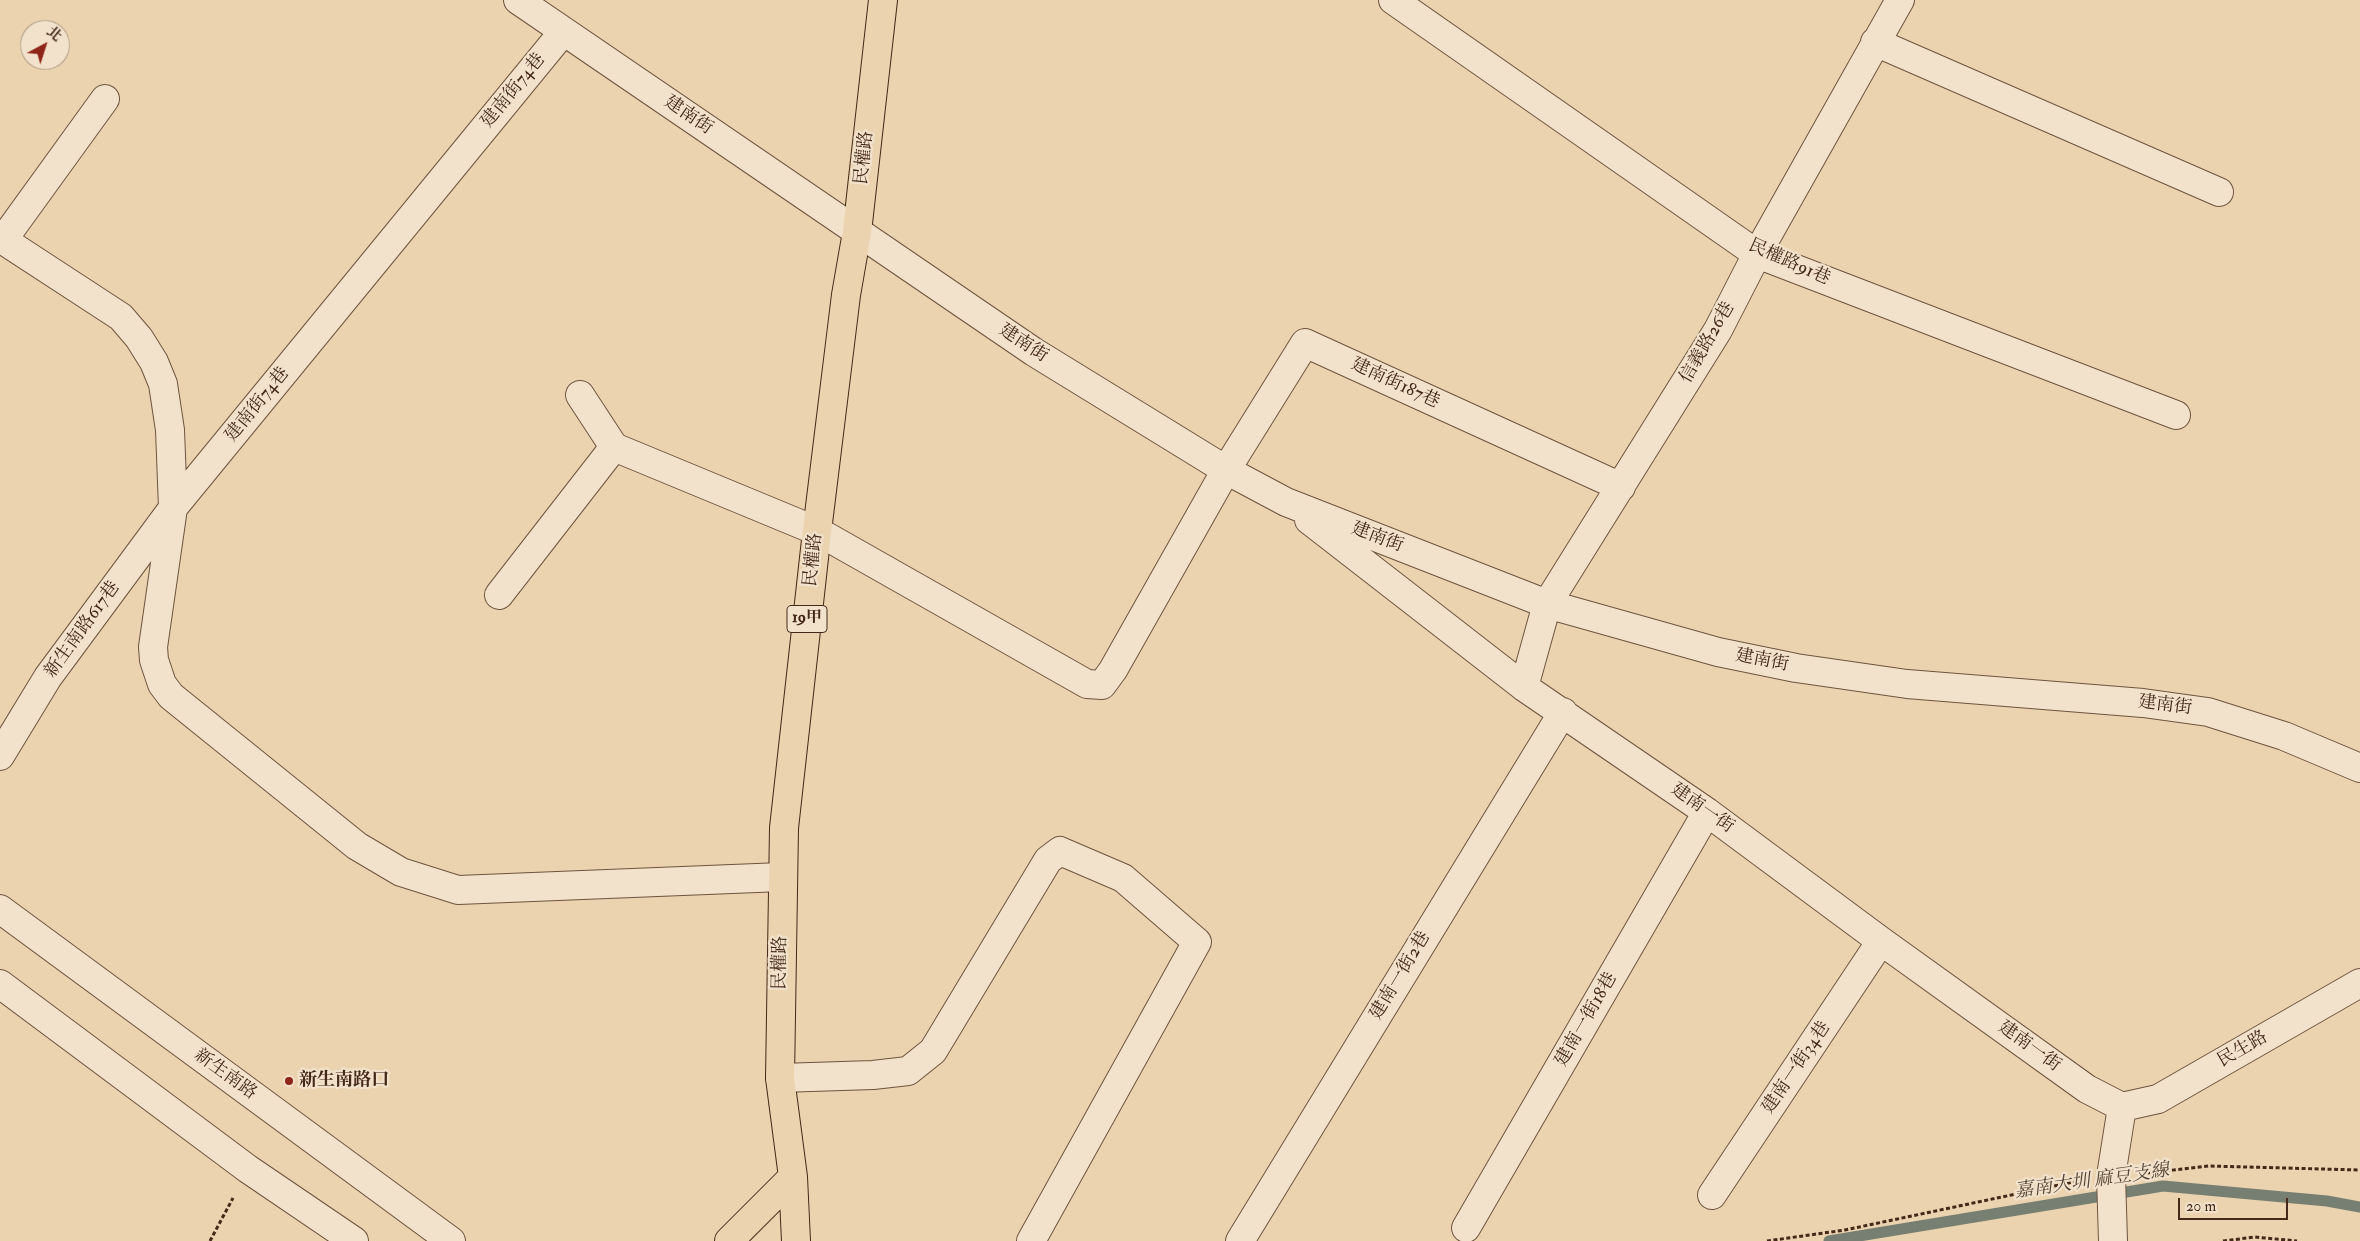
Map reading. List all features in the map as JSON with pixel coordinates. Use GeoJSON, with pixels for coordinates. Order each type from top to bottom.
{"type":"FeatureCollection","features":[{"type":"Feature","properties":{"kind":"main road","name":"民權路"},"geometry":{"type":"LineString","coordinates":[[796,1241],[793,1177],[780,1078],[784,828],[817,531],[846,296],[857,232],[883,0]]}},
{"type":"Feature","properties":{"kind":"main road"},"geometry":{"type":"LineString","coordinates":[[729,1241],[793,1177]]}},
{"type":"Feature","properties":{"kind":"street","name":"建南街"},"geometry":{"type":"LineString","coordinates":[[518,0],[1034,352],[1226,470],[1286,502],[1547,604],[1718,652],[1796,668],[1907,684],[2143,703],[2208,712],[2284,736],[2360,768]]}},
{"type":"Feature","properties":{"kind":"street","name":"民權路91巷"},"geometry":{"type":"LineString","coordinates":[[1393,0],[1757,254],[2176,415]]}},
{"type":"Feature","properties":{"kind":"street","name":"信義路26巷"},"geometry":{"type":"LineString","coordinates":[[1524,687],[1547,604],[1718,330],[1757,254],[1900,0]]}},
{"type":"Feature","properties":{"kind":"street","name":"建南街74巷"},"geometry":{"type":"LineString","coordinates":[[173,508],[563,32]]}},
{"type":"Feature","properties":{"kind":"street"},"geometry":{"type":"LineString","coordinates":[[1875,42],[2220,192]]}},
{"type":"Feature","properties":{"kind":"street"},"geometry":{"type":"LineString","coordinates":[[105,99],[1,239],[120,317],[149,354],[163,384],[168,407],[173,508],[153,647],[154,660],[162,684],[172,696],[357,846],[401,872],[458,890],[782,877]]}},
{"type":"Feature","properties":{"kind":"street","name":"建南街187巷"},"geometry":{"type":"LineString","coordinates":[[1226,470],[1306,343],[1621,487]]}},
{"type":"Feature","properties":{"kind":"street"},"geometry":{"type":"LineString","coordinates":[[580,395],[614,448],[817,531],[1087,684],[1102,685],[1113,670],[1226,470]]}},
{"type":"Feature","properties":{"kind":"street"},"geometry":{"type":"LineString","coordinates":[[499,595],[614,448]]}},
{"type":"Feature","properties":{"kind":"street","name":"建南一街"},"geometry":{"type":"LineString","coordinates":[[1286,502],[1524,687],[1708,812],[1881,941],[2087,1089],[2122,1108]]}},
{"type":"Feature","properties":{"kind":"street","name":"新生南路617巷"},"geometry":{"type":"LineString","coordinates":[[0,756],[48,677],[173,508]]}},
{"type":"Feature","properties":{"kind":"street","name":"建南一街2巷"},"geometry":{"type":"LineString","coordinates":[[1240,1241],[1563,712]]}},
{"type":"Feature","properties":{"kind":"street","name":"建南一街18巷"},"geometry":{"type":"LineString","coordinates":[[1466,1228],[1708,812]]}},
{"type":"Feature","properties":{"kind":"street"},"geometry":{"type":"LineString","coordinates":[[780,1078],[873,1075],[908,1070],[934,1051],[1048,860],[1060,851],[1123,878],[1197,942],[1032,1241]]}},
{"type":"Feature","properties":{"kind":"street","name":"新生南路"},"geometry":{"type":"LineString","coordinates":[[0,909],[451,1241]]}},
{"type":"Feature","properties":{"kind":"street","name":"建南一街34巷"},"geometry":{"type":"LineString","coordinates":[[1712,1196],[1881,941]]}},
{"type":"Feature","properties":{"kind":"street","name":"民生路"},"geometry":{"type":"LineString","coordinates":[[2122,1108],[2158,1099],[2360,983]]}},
{"type":"Feature","properties":{"kind":"street"},"geometry":{"type":"LineString","coordinates":[[0,984],[248,1169],[354,1241]]}},
{"type":"Feature","properties":{"kind":"street"},"geometry":{"type":"LineString","coordinates":[[2112,1241],[2111,1176],[2122,1108]]}},
{"type":"Feature","properties":{"kind":"path"},"geometry":{"type":"LineString","coordinates":[[1767,1241],[1845,1230],[2062,1183],[2111,1176],[2209,1166],[2360,1170]]}},
{"type":"Feature","properties":{"kind":"path"},"geometry":{"type":"LineString","coordinates":[[210,1241],[248,1169]]}},
{"type":"Feature","properties":{"kind":"path"},"geometry":{"type":"LineString","coordinates":[[2223,1241],[2255,1237],[2297,1241]]}},
{"type":"Feature","properties":{"kind":"waterway","name":"嘉南大圳 麻豆支線"},"geometry":{"type":"LineString","coordinates":[[1829,1241],[2163,1186],[2327,1201],[2360,1207]]}},
{"type":"Feature","properties":{"kind":"place","name":"新生南路口"},"geometry":{"type":"Point","coordinates":[289,1081]}}]}
